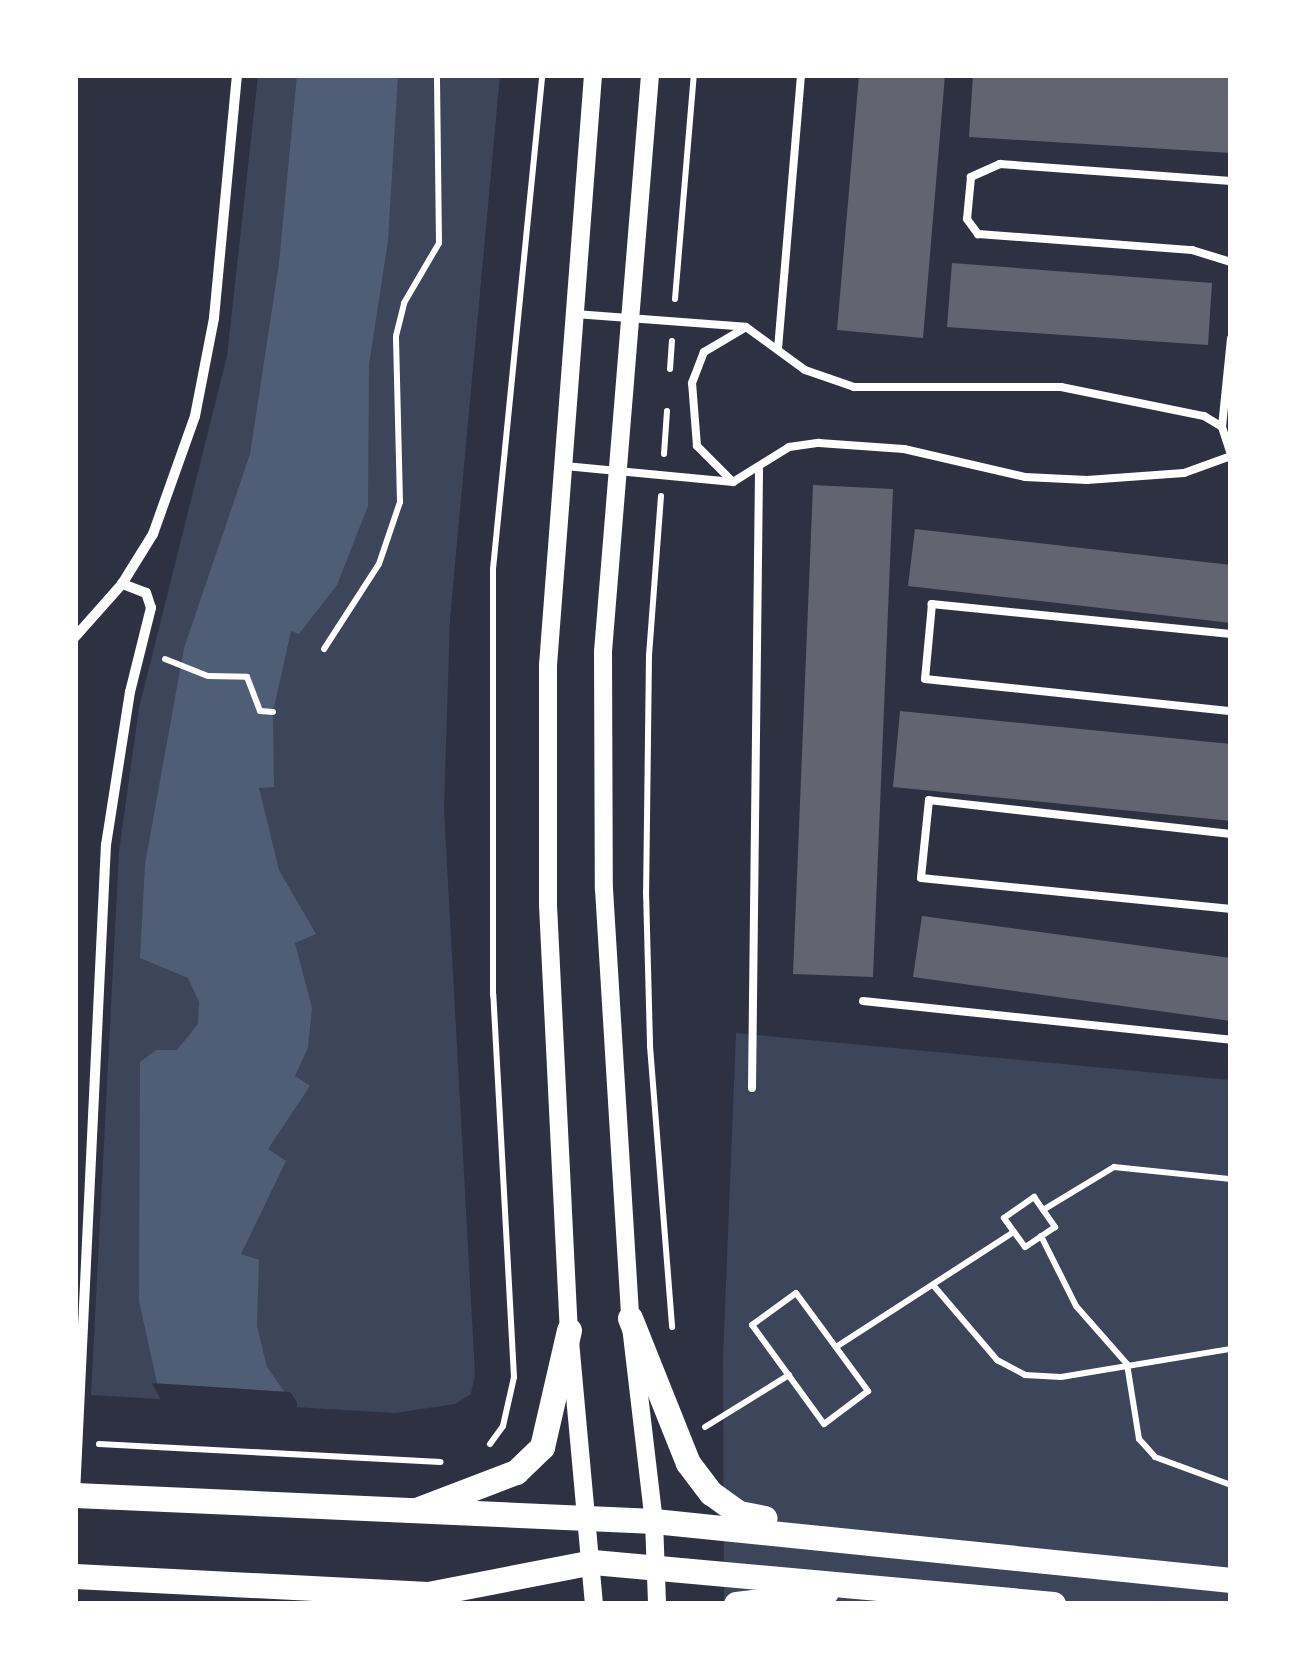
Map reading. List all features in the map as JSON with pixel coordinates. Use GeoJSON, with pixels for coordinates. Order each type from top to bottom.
{"type":"FeatureCollection","features":[{"type":"Feature","properties":{"kind":"main road"},"geometry":{"type":"LineString","coordinates":[[630,1318],[679,1444],[711,1493],[740,1513],[898,1544]]}},
{"type":"Feature","properties":{"kind":"main road"},"geometry":{"type":"LineString","coordinates":[[405,1514],[516,1472],[542,1447],[569,1330]]}},
{"type":"Feature","properties":{"kind":"main road"},"geometry":{"type":"LineString","coordinates":[[75,1495],[405,1514],[654,1521],[932,1546],[1231,1580]]}},
{"type":"Feature","properties":{"kind":"main road"},"geometry":{"type":"LineString","coordinates":[[428,1594],[592,1562],[1053,1604]]}},
{"type":"Feature","properties":{"kind":"main road"},"geometry":{"type":"LineString","coordinates":[[75,1576],[428,1594],[471,1604]]}},
{"type":"Feature","properties":{"kind":"main road"},"geometry":{"type":"LineString","coordinates":[[736,1604],[899,1587]]}},
{"type":"Feature","properties":{"kind":"street"},"geometry":{"type":"LineString","coordinates":[[75,637],[122,584],[154,534],[195,416],[214,318],[237,75]]}},
{"type":"Feature","properties":{"kind":"street"},"geometry":{"type":"LineString","coordinates":[[593,75],[560,465],[548,665],[548,905],[569,1330],[594,1604]]}},
{"type":"Feature","properties":{"kind":"street"},"geometry":{"type":"LineString","coordinates":[[650,75],[603,652],[604,889],[630,1318],[654,1521],[656,1604]]}},
{"type":"Feature","properties":{"kind":"street"},"geometry":{"type":"LineString","coordinates":[[75,1495],[106,844],[130,692],[151,608],[146,592],[122,584]]}},
{"type":"Feature","properties":{"kind":"lane"},"geometry":{"type":"LineString","coordinates":[[778,349],[801,75]]}},
{"type":"Feature","properties":{"kind":"lane"},"geometry":{"type":"LineString","coordinates":[[1231,181],[1000,164],[971,176],[967,218],[978,234],[1192,250],[1231,262]]}},
{"type":"Feature","properties":{"kind":"lane"},"geometry":{"type":"LineString","coordinates":[[572,314],[746,328],[805,370],[854,387],[1062,387],[1204,416],[1222,426]]}},
{"type":"Feature","properties":{"kind":"lane"},"geometry":{"type":"LineString","coordinates":[[733,482],[697,446],[692,383],[704,352],[746,328]]}},
{"type":"Feature","properties":{"kind":"lane"},"geometry":{"type":"LineString","coordinates":[[560,465],[733,482],[759,470],[789,447],[819,443],[904,449],[980,469],[1071,479],[1184,474],[1231,456],[1222,426],[1231,338]]}},
{"type":"Feature","properties":{"kind":"lane"},"geometry":{"type":"LineString","coordinates":[[752,1088],[759,470]]}},
{"type":"Feature","properties":{"kind":"lane"},"geometry":{"type":"LineString","coordinates":[[1231,634],[932,604],[925,679],[1231,711]]}},
{"type":"Feature","properties":{"kind":"lane"},"geometry":{"type":"LineString","coordinates":[[1231,834],[929,800],[921,878],[1231,909]]}},
{"type":"Feature","properties":{"kind":"lane"},"geometry":{"type":"LineString","coordinates":[[864,1001],[1231,1040]]}},
{"type":"Feature","properties":{"kind":"path"},"geometry":{"type":"LineString","coordinates":[[324,649],[379,564],[400,502],[396,336],[404,302],[439,243],[437,75]]}},
{"type":"Feature","properties":{"kind":"path"},"geometry":{"type":"LineString","coordinates":[[480,1449],[503,1426],[514,1377],[493,995],[493,569],[542,75]]}},
{"type":"Feature","properties":{"kind":"path"},"geometry":{"type":"LineString","coordinates":[[669,380],[694,75]]}},
{"type":"Feature","properties":{"kind":"path"},"geometry":{"type":"LineString","coordinates":[[668,399],[649,654],[646,891],[650,1046],[672,1336]]}},
{"type":"Feature","properties":{"kind":"path"},"geometry":{"type":"LineString","coordinates":[[180,666],[208,676],[247,676],[260,711],[274,712]]}},
{"type":"Feature","properties":{"kind":"path"},"geometry":{"type":"LineString","coordinates":[[1043,1210],[1114,1167],[1231,1179]]}},
{"type":"Feature","properties":{"kind":"path"},"geometry":{"type":"LineString","coordinates":[[1034,1197],[1055,1227],[1025,1248],[1014,1232],[1004,1218],[1034,1197]]}},
{"type":"Feature","properties":{"kind":"path"},"geometry":{"type":"LineString","coordinates":[[836,1347],[1014,1232]]}},
{"type":"Feature","properties":{"kind":"path"},"geometry":{"type":"LineString","coordinates":[[1041,1236],[1076,1306],[1128,1364],[1132,1421],[1147,1448],[1155,1458],[1231,1485]]}},
{"type":"Feature","properties":{"kind":"path"},"geometry":{"type":"LineString","coordinates":[[933,1285],[996,1360],[1025,1375],[1062,1377],[1231,1349]]}},
{"type":"Feature","properties":{"kind":"path"},"geometry":{"type":"LineString","coordinates":[[796,1293],[836,1347],[868,1392],[824,1424],[752,1324],[796,1293]]}},
{"type":"Feature","properties":{"kind":"path"},"geometry":{"type":"LineString","coordinates":[[679,1444],[789,1375]]}},
{"type":"Feature","properties":{"kind":"path"},"geometry":{"type":"LineString","coordinates":[[78,1442],[455,1461]]}},
{"type":"Feature","properties":{"kind":"shaded area"},"geometry":{"type":"Polygon","coordinates":[[[258,75],[500,75],[450,619],[444,809],[475,1374],[471,1394],[455,1404],[395,1413],[91,1395],[119,851],[139,708],[227,356],[258,75]]]}},
{"type":"Feature","properties":{"kind":"shaded area"},"geometry":{"type":"Polygon","coordinates":[[[297,75],[398,75],[388,241],[369,365],[368,506],[337,585],[299,634],[291,631],[273,712],[274,787],[259,788],[279,870],[316,934],[295,943],[312,1008],[308,1048],[295,1076],[310,1086],[268,1149],[286,1161],[241,1254],[259,1260],[257,1326],[267,1367],[293,1404],[165,1397],[157,1383],[139,1301],[140,1062],[156,1050],[177,1050],[198,1024],[199,1002],[188,978],[140,958],[145,864],[184,648],[250,454],[279,263],[297,75]]]}},
{"type":"Feature","properties":{"kind":"shaded area"},"geometry":{"type":"Polygon","coordinates":[[[736,1033],[1231,1080],[1231,1604],[724,1604],[723,1358],[736,1033]]]}},
{"type":"Feature","properties":{"kind":"pier"},"geometry":{"type":"Polygon","coordinates":[[[152,1383],[290,1392],[297,1402],[284,1604],[153,1604],[160,1398],[152,1383]]]}},
{"type":"Feature","properties":{"kind":"building"},"geometry":{"type":"Polygon","coordinates":[[[859,75],[945,75],[923,338],[837,330],[859,75]]]}},
{"type":"Feature","properties":{"kind":"building"},"geometry":{"type":"Polygon","coordinates":[[[973,75],[1231,75],[1231,153],[969,137],[973,75]]]}},
{"type":"Feature","properties":{"kind":"building"},"geometry":{"type":"Polygon","coordinates":[[[952,263],[1212,283],[1208,345],[947,327],[952,263]]]}},
{"type":"Feature","properties":{"kind":"building"},"geometry":{"type":"Polygon","coordinates":[[[813,485],[893,489],[873,977],[793,974],[813,485]]]}},
{"type":"Feature","properties":{"kind":"building"},"geometry":{"type":"Polygon","coordinates":[[[915,529],[1231,565],[1231,623],[908,586],[915,529]]]}},
{"type":"Feature","properties":{"kind":"building"},"geometry":{"type":"Polygon","coordinates":[[[900,711],[1231,744],[1231,821],[893,787],[900,711]]]}},
{"type":"Feature","properties":{"kind":"building"},"geometry":{"type":"Polygon","coordinates":[[[922,916],[1231,958],[1231,1021],[913,977],[922,916]]]}}]}
